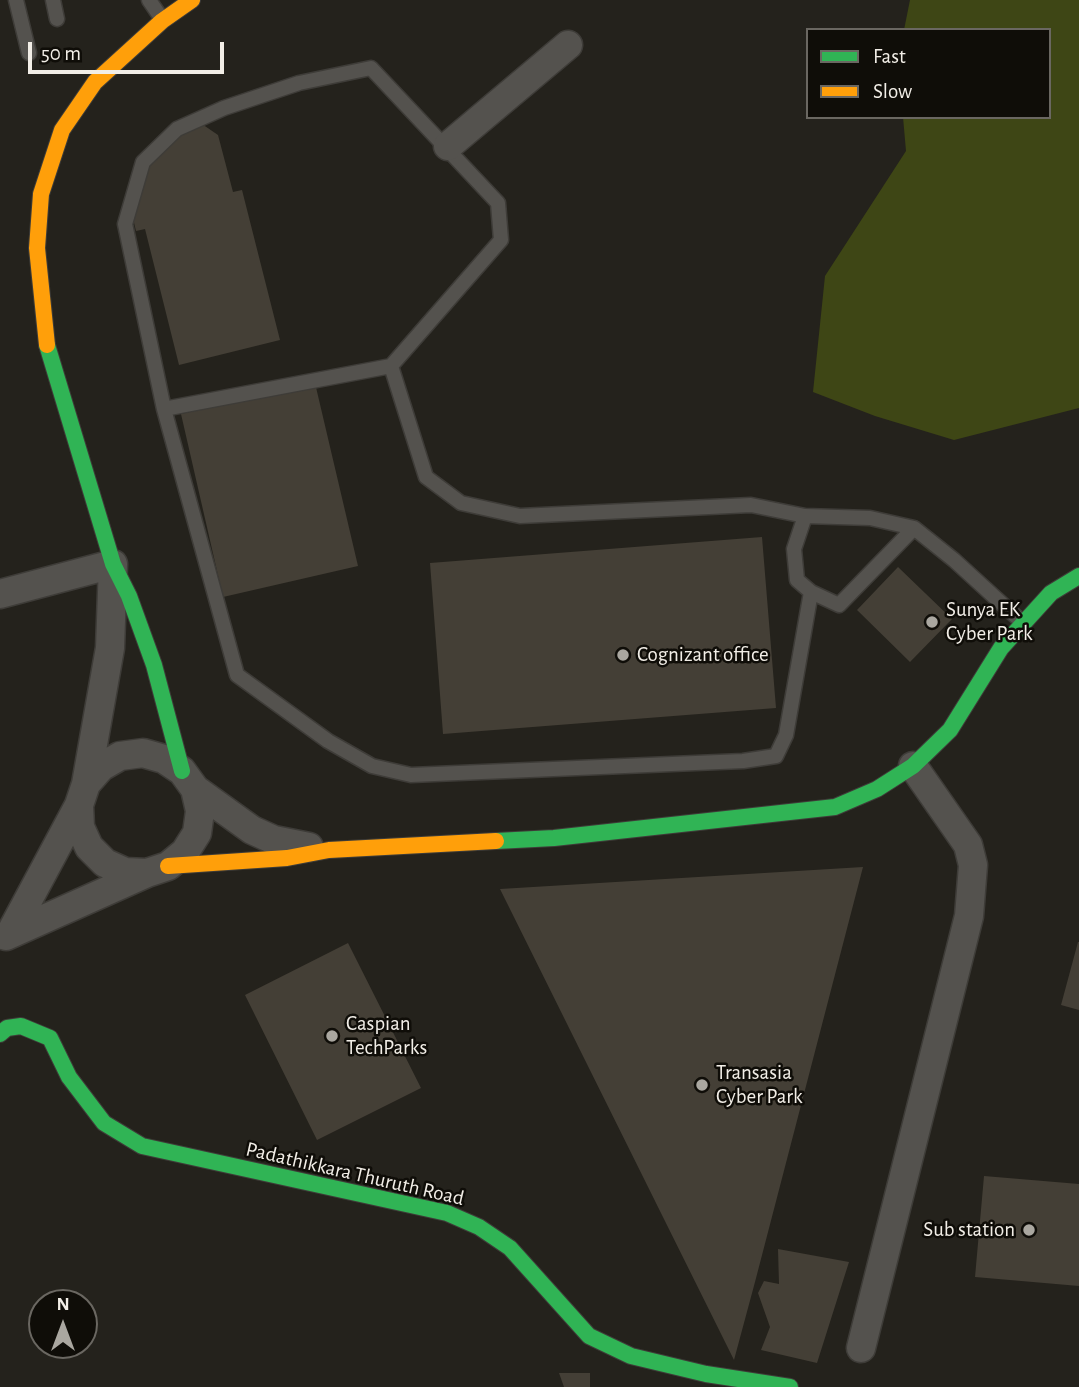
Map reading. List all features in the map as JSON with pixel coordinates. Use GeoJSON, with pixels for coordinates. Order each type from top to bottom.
{"type":"FeatureCollection","features":[{"type":"Feature","properties":{"kind":"street"},"geometry":{"type":"LineString","coordinates":[[6,937],[158,870],[186,852],[197,833],[200,811],[154,665],[129,596],[113,564],[47,347],[37,247],[41,194],[62,130],[95,82],[162,20],[191,0]]}},
{"type":"Feature","properties":{"kind":"street"},"geometry":{"type":"LineString","coordinates":[[448,146],[568,45]]}},
{"type":"Feature","properties":{"kind":"street"},"geometry":{"type":"LineString","coordinates":[[0,594],[113,564]]}},
{"type":"Feature","properties":{"kind":"street"},"geometry":{"type":"LineString","coordinates":[[113,564],[110,648],[83,794],[80,827],[89,847],[105,863],[125,872],[287,858],[329,850],[554,838],[835,807],[877,789],[913,766],[950,730],[1001,648],[1051,593],[1079,576]]}},
{"type":"Feature","properties":{"kind":"street"},"geometry":{"type":"LineString","coordinates":[[6,937],[83,794],[101,767],[120,756],[143,753],[164,759],[252,830],[274,840],[329,850]]}},
{"type":"Feature","properties":{"kind":"street"},"geometry":{"type":"LineString","coordinates":[[861,1348],[969,916],[973,865],[968,845],[913,766]]}},
{"type":"Feature","properties":{"kind":"street","name":"Padathikkara Thuruth Road"},"geometry":{"type":"LineString","coordinates":[[0,1034],[7,1028],[21,1026],[50,1038],[69,1077],[104,1123],[142,1146],[447,1213],[479,1227],[510,1248],[589,1336],[631,1356],[706,1374],[790,1387]]}},
{"type":"Feature","properties":{"kind":"lane"},"geometry":{"type":"LineString","coordinates":[[16,0],[29,52]]}},
{"type":"Feature","properties":{"kind":"lane"},"geometry":{"type":"LineString","coordinates":[[53,0],[57,19]]}},
{"type":"Feature","properties":{"kind":"lane"},"geometry":{"type":"LineString","coordinates":[[149,0],[162,20]]}},
{"type":"Feature","properties":{"kind":"lane"},"geometry":{"type":"LineString","coordinates":[[164,409],[391,366],[501,240],[498,203],[448,146],[372,68],[299,83],[224,108],[177,130],[143,162],[125,224],[164,409],[237,675],[328,741],[372,766],[411,775],[743,761],[776,756],[786,735],[811,592]]}},
{"type":"Feature","properties":{"kind":"lane"},"geometry":{"type":"LineString","coordinates":[[391,366],[426,477],[461,503],[520,516],[751,505],[805,516],[870,518],[914,528],[954,560],[1023,623]]}},
{"type":"Feature","properties":{"kind":"lane"},"geometry":{"type":"LineString","coordinates":[[805,516],[794,549],[797,580],[811,592],[839,605],[914,528]]}},
{"type":"Feature","properties":{"kind":"green space"},"geometry":{"type":"Polygon","coordinates":[[[910,0],[1079,0],[1079,408],[954,440],[875,416],[813,392],[825,276],[906,151],[903,119],[1051,119],[1051,28],[904,28],[910,0]]]}},
{"type":"Feature","properties":{"kind":"building"},"geometry":{"type":"Polygon","coordinates":[[[199,122],[218,135],[233,192],[242,190],[280,340],[179,365],[145,229],[136,231],[130,206],[148,159],[171,129],[199,122]]]}},
{"type":"Feature","properties":{"kind":"building"},"geometry":{"type":"Polygon","coordinates":[[[315,383],[358,566],[223,597],[181,414],[315,383]]]}},
{"type":"Feature","properties":{"kind":"building"},"geometry":{"type":"Polygon","coordinates":[[[762,537],[776,708],[443,734],[430,563],[762,537]]]}},
{"type":"Feature","properties":{"kind":"building"},"geometry":{"type":"Polygon","coordinates":[[[898,567],[952,619],[910,662],[857,610],[898,567]]]}},
{"type":"Feature","properties":{"kind":"building","name":"Transasia Cyber Park"},"geometry":{"type":"Polygon","coordinates":[[[863,867],[755,1282],[734,1360],[500,889],[863,867]]]}},
{"type":"Feature","properties":{"kind":"building"},"geometry":{"type":"Polygon","coordinates":[[[1079,942],[1079,1010],[1061,1005],[1079,942]]]}},
{"type":"Feature","properties":{"kind":"building"},"geometry":{"type":"Polygon","coordinates":[[[348,943],[421,1088],[317,1140],[245,995],[348,943]]]}},
{"type":"Feature","properties":{"kind":"building","name":"Sub station"},"geometry":{"type":"Polygon","coordinates":[[[984,1176],[1079,1184],[1079,1286],[975,1277],[984,1176]]]}},
{"type":"Feature","properties":{"kind":"building"},"geometry":{"type":"Polygon","coordinates":[[[778,1249],[849,1262],[817,1363],[761,1350],[770,1327],[758,1293],[764,1281],[779,1284],[778,1249]]]}},
{"type":"Feature","properties":{"kind":"building"},"geometry":{"type":"Polygon","coordinates":[[[559,1373],[590,1373],[590,1387],[564,1387],[559,1373]]]}},
{"type":"Feature","properties":{"kind":"traffic: fast"},"geometry":{"type":"LineString","coordinates":[[47,345],[113,564],[129,596],[154,665],[182,771]]}},
{"type":"Feature","properties":{"kind":"traffic: fast"},"geometry":{"type":"LineString","coordinates":[[496,841],[554,838],[835,807],[877,789],[913,766],[950,730],[1001,648],[1051,593],[1079,576]]}},
{"type":"Feature","properties":{"kind":"traffic: fast"},"geometry":{"type":"LineString","coordinates":[[0,1034],[7,1028],[21,1026],[50,1038],[69,1077],[104,1123],[142,1146],[447,1213],[479,1227],[510,1248],[589,1336],[631,1356],[706,1374],[790,1387]]}},
{"type":"Feature","properties":{"kind":"traffic: slow"},"geometry":{"type":"LineString","coordinates":[[47,345],[37,248],[41,194],[62,130],[95,82],[162,21],[192,0]]}},
{"type":"Feature","properties":{"kind":"traffic: slow"},"geometry":{"type":"LineString","coordinates":[[168,866],[287,858],[329,850],[496,841]]}},
{"type":"Feature","properties":{"kind":"place","name":"Sunya EK Cyber Park"},"geometry":{"type":"Point","coordinates":[932,622]}},
{"type":"Feature","properties":{"kind":"place","name":"Cognizant office"},"geometry":{"type":"Point","coordinates":[623,655]}},
{"type":"Feature","properties":{"kind":"place","name":"Caspian TechParks"},"geometry":{"type":"Point","coordinates":[332,1036]}},
{"type":"Feature","properties":{"kind":"place","name":"Transasia Cyber Park"},"geometry":{"type":"Point","coordinates":[702,1085]}},
{"type":"Feature","properties":{"kind":"place","name":"Sub station"},"geometry":{"type":"Point","coordinates":[1029,1230]}}]}
